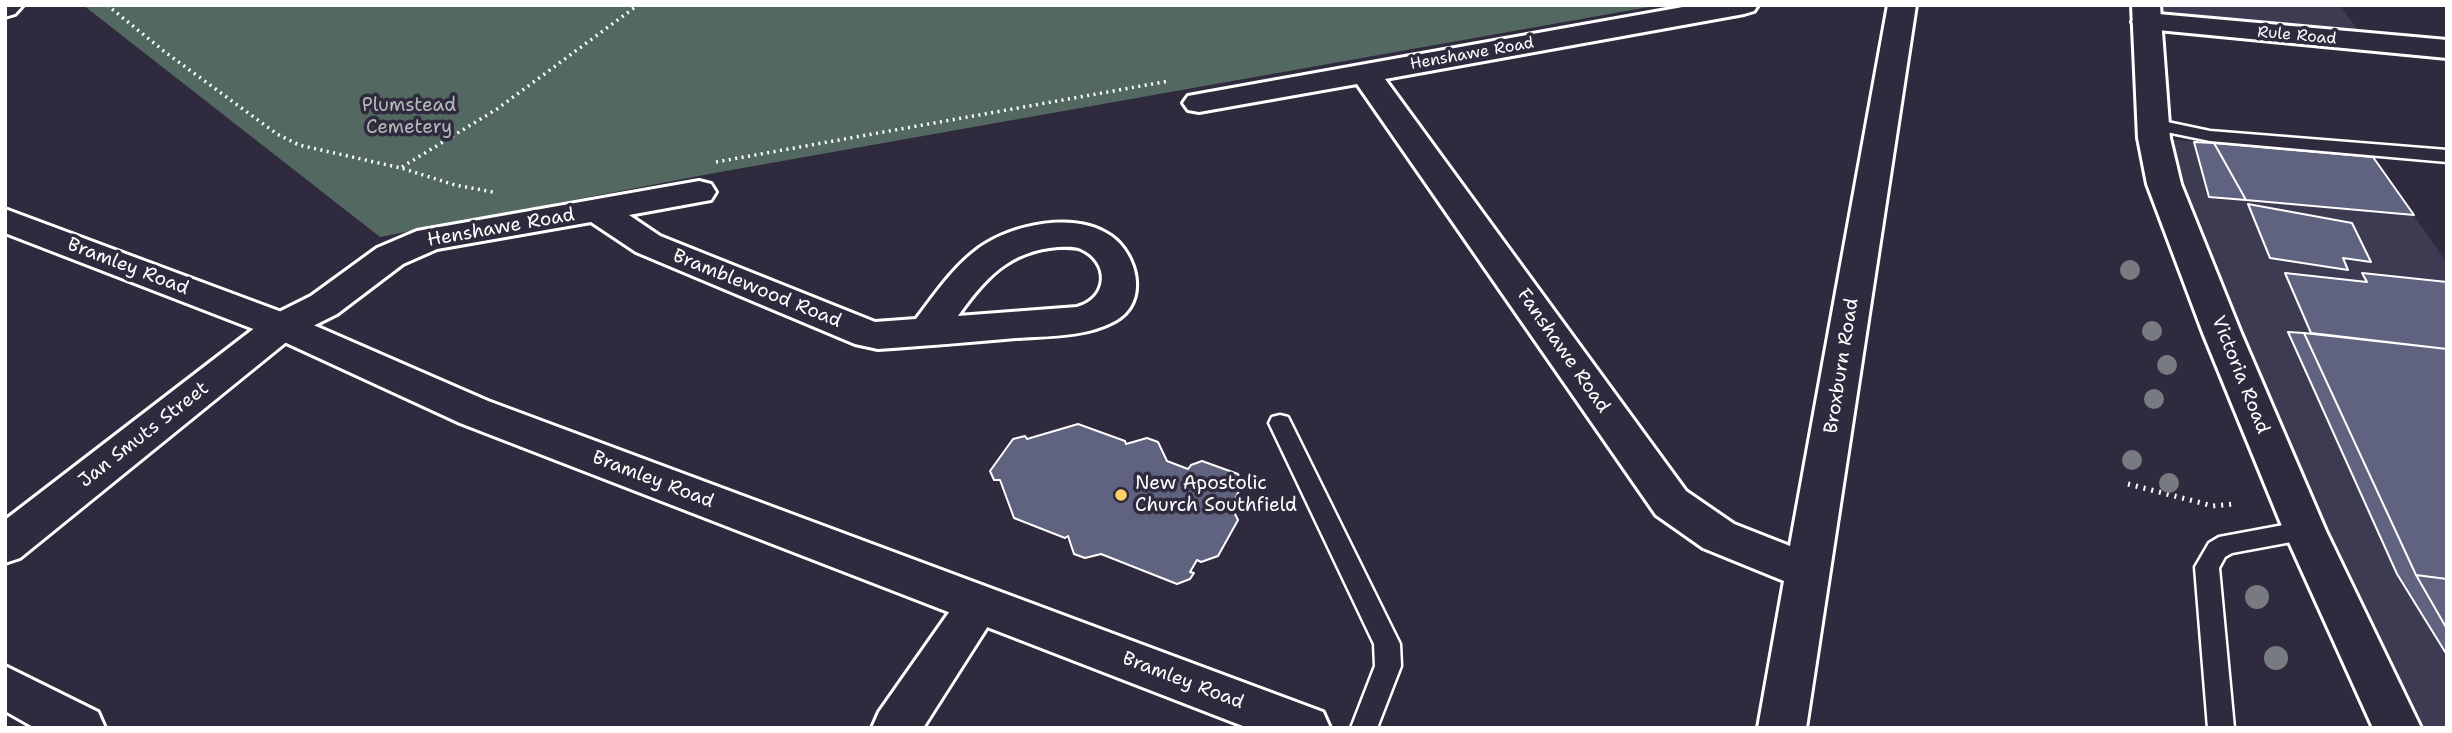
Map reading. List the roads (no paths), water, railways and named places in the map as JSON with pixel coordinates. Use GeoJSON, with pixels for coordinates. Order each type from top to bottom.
{"type":"FeatureCollection","features":[{"type":"Feature","properties":{"kind":"street","name":"Henshawe Road"},"geometry":{"type":"LineString","coordinates":[[1199,103],[1744,5]]}},
{"type":"Feature","properties":{"kind":"street","name":"Broxburn Road"},"geometry":{"type":"LineString","coordinates":[[1782,728],[1902,5]]}},
{"type":"Feature","properties":{"kind":"street","name":"Rule Road"},"geometry":{"type":"LineString","coordinates":[[2146,14],[2447,49]]}},
{"type":"Feature","properties":{"kind":"street","name":"Victoria Road"},"geometry":{"type":"LineString","coordinates":[[2146,14],[2153,124],[2157,159],[2164,184],[2222,333],[2305,531],[2402,727]]}},
{"type":"Feature","properties":{"kind":"street","name":"Fanshawe Road"},"geometry":{"type":"LineString","coordinates":[[1365,73],[1671,503],[1685,517],[1712,534],[1808,572]]}},
{"type":"Feature","properties":{"kind":"street","name":"Henshawe Road"},"geometry":{"type":"LineString","coordinates":[[282,326],[324,305],[390,256],[415,244],[597,210],[704,178]]}},
{"type":"Feature","properties":{"kind":"street","name":"Bramblewood Road"},"geometry":{"type":"LineString","coordinates":[[597,210],[648,244],[868,334],[890,336],[1077,320],[1106,311],[1118,296],[1121,280],[1108,254],[1088,239],[1046,237],[1021,241],[1004,248],[979,269],[947,303],[928,331]]}},
{"type":"Feature","properties":{"kind":"street","name":"Bramley Road"},"geometry":{"type":"LineString","coordinates":[[5,220],[282,326],[474,412],[1306,728]]}},
{"type":"Feature","properties":{"kind":"street","name":"Jan Smuts Street"},"geometry":{"type":"LineString","coordinates":[[5,545],[282,326]]}},
{"type":"Feature","properties":{"kind":"street"},"geometry":{"type":"LineString","coordinates":[[896,728],[980,604]]}},
{"type":"Feature","properties":{"kind":"street"},"geometry":{"type":"LineString","coordinates":[[5,687],[81,728]]}},
{"type":"Feature","properties":{"kind":"lane"},"geometry":{"type":"LineString","coordinates":[[2153,124],[2214,136],[2447,156]]}},
{"type":"Feature","properties":{"kind":"lane"},"geometry":{"type":"LineString","coordinates":[[1280,423],[1387,644],[1388,666],[1364,728]]}},
{"type":"Feature","properties":{"kind":"lane"},"geometry":{"type":"LineString","coordinates":[[2221,728],[2207,567],[2217,550],[2227,544],[2305,531]]}},
{"type":"Feature","properties":{"kind":"place","name":"New Apostolic Church Southfield"},"geometry":{"type":"Point","coordinates":[1121,495]}},
{"type":"Feature","properties":{"kind":"park label","name":"Plumstead Cemetery"},"geometry":{"type":"Point","coordinates":[409,117]}}]}
